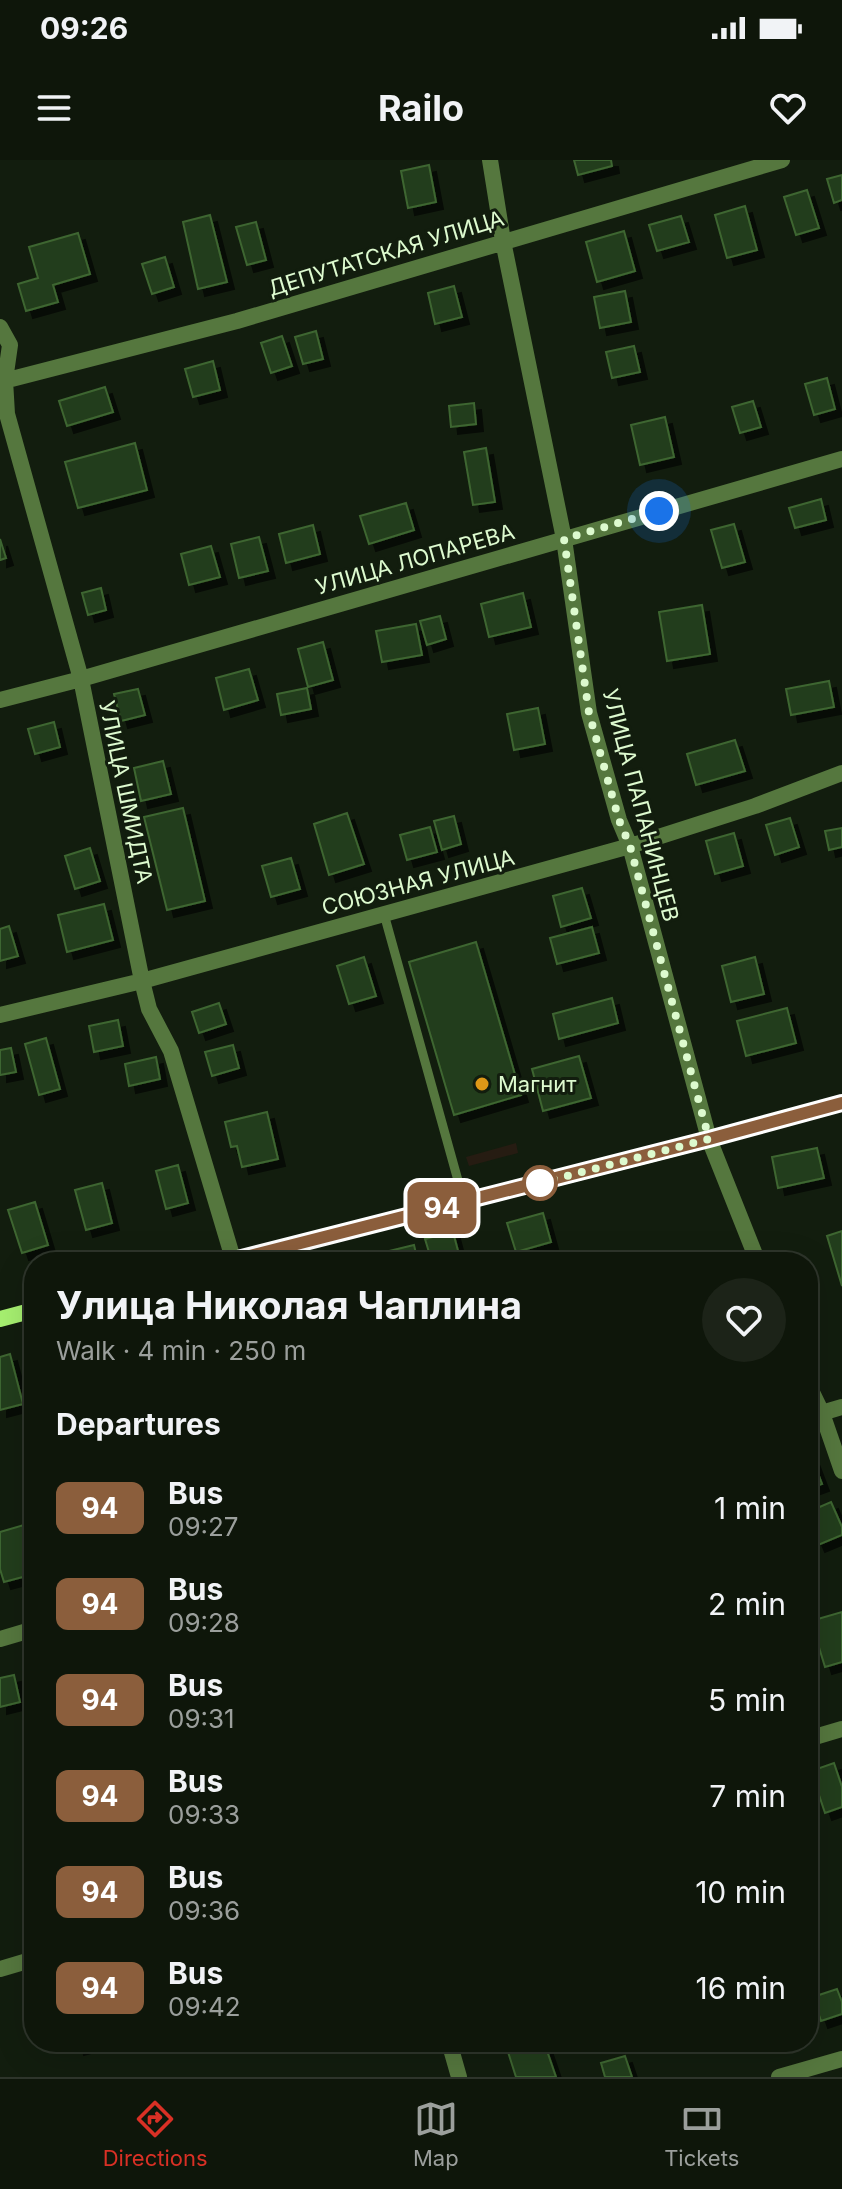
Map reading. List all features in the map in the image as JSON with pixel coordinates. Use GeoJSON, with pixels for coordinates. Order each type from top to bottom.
{"type":"FeatureCollection","features":[{"type":"Feature","properties":{"kind":"street","name":"УЛИЦА ПАПАНИНЦЕВ"},"geometry":{"type":"LineString","coordinates":[[490,160],[503,241],[564,539],[589,713],[619,820],[630,846],[709,1139],[754,1252]]}},
{"type":"Feature","properties":{"kind":"street","name":"ДЕПУТАТСКАЯ УЛИЦА"},"geometry":{"type":"LineString","coordinates":[[2,381],[237,321],[782,160]]}},
{"type":"Feature","properties":{"kind":"street","name":"УЛИЦА ШМИДТА"},"geometry":{"type":"LineString","coordinates":[[0,327],[10,345],[2,381],[7,414],[81,679],[142,981],[149,1009],[171,1051],[228,1252]]}},
{"type":"Feature","properties":{"kind":"street","name":"УЛИЦА ЛОПАРЕВА"},"geometry":{"type":"LineString","coordinates":[[0,700],[842,459]]}},
{"type":"Feature","properties":{"kind":"street","name":"СОЮЗНАЯ УЛИЦА"},"geometry":{"type":"LineString","coordinates":[[0,1015],[142,981],[630,846],[755,806],[842,773]]}},
{"type":"Feature","properties":{"kind":"street"},"geometry":{"type":"LineString","coordinates":[[267,1252],[842,1103]]}},
{"type":"Feature","properties":{"kind":"street"},"geometry":{"type":"LineString","coordinates":[[0,1319],[24,1313]]}},
{"type":"Feature","properties":{"kind":"street"},"geometry":{"type":"LineString","coordinates":[[818,1414],[842,1407]]}},
{"type":"Feature","properties":{"kind":"street"},"geometry":{"type":"LineString","coordinates":[[818,1421],[842,1471]]}},
{"type":"Feature","properties":{"kind":"street"},"geometry":{"type":"LineString","coordinates":[[0,1639],[24,1632]]}},
{"type":"Feature","properties":{"kind":"street"},"geometry":{"type":"LineString","coordinates":[[818,1736],[842,1729]]}},
{"type":"Feature","properties":{"kind":"street"},"geometry":{"type":"LineString","coordinates":[[0,1969],[24,1962]]}},
{"type":"Feature","properties":{"kind":"street"},"geometry":{"type":"LineString","coordinates":[[452,2052],[459,2077]]}},
{"type":"Feature","properties":{"kind":"street"},"geometry":{"type":"LineString","coordinates":[[779,2077],[842,2059]]}},
{"type":"Feature","properties":{"kind":"lane"},"geometry":{"type":"LineString","coordinates":[[384,914],[464,1202]]}},
{"type":"Feature","properties":{"kind":"shaded area"},"geometry":{"type":"Polygon","coordinates":[[[516,1143],[518,1153],[469,1166],[466,1157],[516,1143]]]}},
{"type":"Feature","properties":{"kind":"building"},"geometry":{"type":"Polygon","coordinates":[[[574,160],[611,160],[612,166],[578,175],[574,160]]]}},
{"type":"Feature","properties":{"kind":"building"},"geometry":{"type":"Polygon","coordinates":[[[429,165],[436,202],[408,208],[401,171],[429,165]]]}},
{"type":"Feature","properties":{"kind":"building"},"geometry":{"type":"Polygon","coordinates":[[[842,175],[842,200],[834,203],[827,179],[842,175]]]}},
{"type":"Feature","properties":{"kind":"building"},"geometry":{"type":"Polygon","coordinates":[[[807,190],[819,228],[796,235],[784,197],[807,190]]]}},
{"type":"Feature","properties":{"kind":"building"},"geometry":{"type":"Polygon","coordinates":[[[745,206],[757,250],[727,258],[715,215],[745,206]]]}},
{"type":"Feature","properties":{"kind":"building"},"geometry":{"type":"Polygon","coordinates":[[[210,215],[227,282],[198,289],[183,222],[210,215]]]}},
{"type":"Feature","properties":{"kind":"building"},"geometry":{"type":"Polygon","coordinates":[[[681,216],[689,242],[657,251],[649,225],[681,216]]]}},
{"type":"Feature","properties":{"kind":"building"},"geometry":{"type":"Polygon","coordinates":[[[256,222],[266,260],[247,265],[236,227],[256,222]]]}},
{"type":"Feature","properties":{"kind":"building"},"geometry":{"type":"Polygon","coordinates":[[[624,231],[635,271],[597,282],[586,242],[624,231]]]}},
{"type":"Feature","properties":{"kind":"building"},"geometry":{"type":"Polygon","coordinates":[[[78,233],[90,274],[53,285],[58,302],[26,311],[18,284],[38,278],[29,247],[78,233]]]}},
{"type":"Feature","properties":{"kind":"building"},"geometry":{"type":"Polygon","coordinates":[[[165,257],[174,287],[152,294],[142,264],[165,257]]]}},
{"type":"Feature","properties":{"kind":"building"},"geometry":{"type":"Polygon","coordinates":[[[454,286],[462,317],[435,324],[428,293],[454,286]]]}},
{"type":"Feature","properties":{"kind":"building"},"geometry":{"type":"Polygon","coordinates":[[[625,291],[631,322],[600,328],[594,297],[625,291]]]}},
{"type":"Feature","properties":{"kind":"building"},"geometry":{"type":"Polygon","coordinates":[[[316,331],[323,359],[303,364],[295,337],[316,331]]]}},
{"type":"Feature","properties":{"kind":"building"},"geometry":{"type":"Polygon","coordinates":[[[282,336],[292,366],[271,373],[261,343],[282,336]]]}},
{"type":"Feature","properties":{"kind":"building"},"geometry":{"type":"Polygon","coordinates":[[[634,346],[640,372],[612,378],[606,352],[634,346]]]}},
{"type":"Feature","properties":{"kind":"building"},"geometry":{"type":"Polygon","coordinates":[[[213,361],[220,390],[193,397],[185,369],[213,361]]]}},
{"type":"Feature","properties":{"kind":"building"},"geometry":{"type":"Polygon","coordinates":[[[827,378],[835,409],[814,415],[805,384],[827,378]]]}},
{"type":"Feature","properties":{"kind":"building"},"geometry":{"type":"Polygon","coordinates":[[[105,387],[113,412],[67,426],[59,401],[105,387]]]}},
{"type":"Feature","properties":{"kind":"building"},"geometry":{"type":"Polygon","coordinates":[[[753,401],[761,427],[740,433],[732,407],[753,401]]]}},
{"type":"Feature","properties":{"kind":"building"},"geometry":{"type":"Polygon","coordinates":[[[474,403],[476,424],[451,427],[449,406],[474,403]]]}},
{"type":"Feature","properties":{"kind":"building"},"geometry":{"type":"Polygon","coordinates":[[[665,417],[674,457],[640,465],[631,425],[665,417]]]}},
{"type":"Feature","properties":{"kind":"building"},"geometry":{"type":"Polygon","coordinates":[[[135,443],[147,490],[78,508],[65,462],[135,443]]]}},
{"type":"Feature","properties":{"kind":"building"},"geometry":{"type":"Polygon","coordinates":[[[486,448],[495,502],[473,505],[464,452],[486,448]]]}},
{"type":"Feature","properties":{"kind":"building"},"geometry":{"type":"Polygon","coordinates":[[[821,499],[826,520],[795,528],[789,508],[821,499]]]}},
{"type":"Feature","properties":{"kind":"building"},"geometry":{"type":"Polygon","coordinates":[[[406,503],[414,530],[369,544],[360,516],[406,503]]]}},
{"type":"Feature","properties":{"kind":"building"},"geometry":{"type":"Polygon","coordinates":[[[734,524],[745,562],[722,568],[711,530],[734,524]]]}},
{"type":"Feature","properties":{"kind":"building"},"geometry":{"type":"Polygon","coordinates":[[[313,525],[320,554],[286,563],[279,534],[313,525]]]}},
{"type":"Feature","properties":{"kind":"building"},"geometry":{"type":"Polygon","coordinates":[[[259,537],[268,571],[239,578],[231,544],[259,537]]]}},
{"type":"Feature","properties":{"kind":"building"},"geometry":{"type":"Polygon","coordinates":[[[0,539],[6,558],[0,560],[0,539]]]}},
{"type":"Feature","properties":{"kind":"building"},"geometry":{"type":"Polygon","coordinates":[[[211,546],[220,577],[189,585],[181,554],[211,546]]]}},
{"type":"Feature","properties":{"kind":"building"},"geometry":{"type":"Polygon","coordinates":[[[101,588],[106,610],[88,615],[82,593],[101,588]]]}},
{"type":"Feature","properties":{"kind":"building"},"geometry":{"type":"Polygon","coordinates":[[[523,593],[531,627],[489,637],[481,604],[523,593]]]}},
{"type":"Feature","properties":{"kind":"building"},"geometry":{"type":"Polygon","coordinates":[[[702,605],[710,654],[667,661],[659,612],[702,605]]]}},
{"type":"Feature","properties":{"kind":"building"},"geometry":{"type":"Polygon","coordinates":[[[440,616],[446,639],[427,645],[420,621],[440,616]]]}},
{"type":"Feature","properties":{"kind":"building"},"geometry":{"type":"Polygon","coordinates":[[[416,624],[422,655],[382,662],[376,631],[416,624]]]}},
{"type":"Feature","properties":{"kind":"building"},"geometry":{"type":"Polygon","coordinates":[[[323,642],[333,680],[308,687],[298,649],[323,642]]]}},
{"type":"Feature","properties":{"kind":"building"},"geometry":{"type":"Polygon","coordinates":[[[249,669],[258,700],[224,710],[216,678],[249,669]]]}},
{"type":"Feature","properties":{"kind":"building"},"geometry":{"type":"Polygon","coordinates":[[[829,681],[834,707],[791,715],[786,689],[829,681]]]}},
{"type":"Feature","properties":{"kind":"building"},"geometry":{"type":"Polygon","coordinates":[[[307,688],[311,709],[281,715],[277,694],[307,688]]]}},
{"type":"Feature","properties":{"kind":"building"},"geometry":{"type":"Polygon","coordinates":[[[138,689],[145,715],[121,721],[114,694],[138,689]]]}},
{"type":"Feature","properties":{"kind":"building"},"geometry":{"type":"Polygon","coordinates":[[[538,708],[545,744],[514,750],[507,714],[538,708]]]}},
{"type":"Feature","properties":{"kind":"building"},"geometry":{"type":"Polygon","coordinates":[[[54,722],[60,747],[35,754],[28,729],[54,722]]]}},
{"type":"Feature","properties":{"kind":"building"},"geometry":{"type":"Polygon","coordinates":[[[735,740],[745,771],[696,785],[687,754],[735,740]]]}},
{"type":"Feature","properties":{"kind":"building"},"geometry":{"type":"Polygon","coordinates":[[[163,761],[171,794],[141,801],[134,768],[163,761]]]}},
{"type":"Feature","properties":{"kind":"building"},"geometry":{"type":"Polygon","coordinates":[[[183,808],[205,901],[167,910],[144,817],[183,808]]]}},
{"type":"Feature","properties":{"kind":"building"},"geometry":{"type":"Polygon","coordinates":[[[347,813],[364,864],[329,875],[314,824],[347,813]]]}},
{"type":"Feature","properties":{"kind":"building"},"geometry":{"type":"Polygon","coordinates":[[[454,816],[461,844],[442,850],[434,821],[454,816]]]}},
{"type":"Feature","properties":{"kind":"building"},"geometry":{"type":"Polygon","coordinates":[[[790,818],[799,847],[775,855],[766,825],[790,818]]]}},
{"type":"Feature","properties":{"kind":"building"},"geometry":{"type":"Polygon","coordinates":[[[430,827],[437,852],[407,860],[400,835],[430,827]]]}},
{"type":"Feature","properties":{"kind":"building"},"geometry":{"type":"Polygon","coordinates":[[[842,828],[842,847],[829,850],[825,831],[842,828]]]}},
{"type":"Feature","properties":{"kind":"building"},"geometry":{"type":"Polygon","coordinates":[[[734,833],[743,866],[715,874],[706,841],[734,833]]]}},
{"type":"Feature","properties":{"kind":"building"},"geometry":{"type":"Polygon","coordinates":[[[90,848],[100,881],[75,889],[65,856],[90,848]]]}},
{"type":"Feature","properties":{"kind":"building"},"geometry":{"type":"Polygon","coordinates":[[[291,858],[300,889],[271,897],[262,866],[291,858]]]}},
{"type":"Feature","properties":{"kind":"building"},"geometry":{"type":"Polygon","coordinates":[[[582,888],[591,918],[561,927],[553,896],[582,888]]]}},
{"type":"Feature","properties":{"kind":"building"},"geometry":{"type":"Polygon","coordinates":[[[104,904],[113,940],[67,952],[58,915],[104,904]]]}},
{"type":"Feature","properties":{"kind":"building"},"geometry":{"type":"Polygon","coordinates":[[[9,926],[18,956],[0,961],[0,929],[9,926]]]}},
{"type":"Feature","properties":{"kind":"building"},"geometry":{"type":"Polygon","coordinates":[[[592,927],[599,953],[557,964],[550,938],[592,927]]]}},
{"type":"Feature","properties":{"kind":"building"},"geometry":{"type":"Polygon","coordinates":[[[476,942],[521,1095],[454,1115],[409,962],[476,942]]]}},
{"type":"Feature","properties":{"kind":"building"},"geometry":{"type":"Polygon","coordinates":[[[364,957],[376,996],[349,1004],[337,966],[364,957]]]}},
{"type":"Feature","properties":{"kind":"building"},"geometry":{"type":"Polygon","coordinates":[[[755,957],[764,994],[731,1002],[722,966],[755,957]]]}},
{"type":"Feature","properties":{"kind":"building"},"geometry":{"type":"Polygon","coordinates":[[[612,998],[618,1023],[559,1039],[553,1014],[612,998]]]}},
{"type":"Feature","properties":{"kind":"building"},"geometry":{"type":"Polygon","coordinates":[[[219,1003],[226,1024],[199,1033],[192,1012],[219,1003]]]}},
{"type":"Feature","properties":{"kind":"building"},"geometry":{"type":"Polygon","coordinates":[[[787,1008],[796,1043],[746,1056],[737,1021],[787,1008]]]}},
{"type":"Feature","properties":{"kind":"building"},"geometry":{"type":"Polygon","coordinates":[[[118,1020],[123,1046],[94,1052],[89,1026],[118,1020]]]}},
{"type":"Feature","properties":{"kind":"building"},"geometry":{"type":"Polygon","coordinates":[[[46,1038],[60,1089],[39,1095],[25,1044],[46,1038]]]}},
{"type":"Feature","properties":{"kind":"building"},"geometry":{"type":"Polygon","coordinates":[[[233,1045],[239,1068],[212,1076],[205,1052],[233,1045]]]}},
{"type":"Feature","properties":{"kind":"building"},"geometry":{"type":"Polygon","coordinates":[[[11,1048],[16,1072],[0,1075],[0,1050],[11,1048]]]}},
{"type":"Feature","properties":{"kind":"building"},"geometry":{"type":"Polygon","coordinates":[[[579,1056],[591,1098],[543,1111],[532,1069],[579,1056]]]}},
{"type":"Feature","properties":{"kind":"building"},"geometry":{"type":"Polygon","coordinates":[[[156,1057],[160,1079],[129,1086],[125,1064],[156,1057]]]}},
{"type":"Feature","properties":{"kind":"building"},"geometry":{"type":"Polygon","coordinates":[[[267,1112],[278,1159],[242,1167],[237,1146],[231,1147],[225,1122],[267,1112]]]}},
{"type":"Feature","properties":{"kind":"building"},"geometry":{"type":"Polygon","coordinates":[[[817,1148],[824,1178],[778,1188],[772,1157],[817,1148]]]}},
{"type":"Feature","properties":{"kind":"building"},"geometry":{"type":"Polygon","coordinates":[[[178,1165],[188,1203],[166,1209],[156,1171],[178,1165]]]}},
{"type":"Feature","properties":{"kind":"building"},"geometry":{"type":"Polygon","coordinates":[[[102,1183],[112,1223],[86,1230],[75,1190],[102,1183]]]}},
{"type":"Feature","properties":{"kind":"building"},"geometry":{"type":"Polygon","coordinates":[[[35,1202],[48,1245],[22,1253],[8,1210],[35,1202]]]}},
{"type":"Feature","properties":{"kind":"building"},"geometry":{"type":"Polygon","coordinates":[[[543,1213],[551,1242],[516,1252],[507,1223],[543,1213]]]}},
{"type":"Feature","properties":{"kind":"building"},"geometry":{"type":"Polygon","coordinates":[[[842,1231],[842,1286],[827,1236],[842,1231]]]}},
{"type":"Feature","properties":{"kind":"building"},"geometry":{"type":"Polygon","coordinates":[[[453,1232],[458,1252],[429,1252],[425,1239],[453,1232]]]}},
{"type":"Feature","properties":{"kind":"building"},"geometry":{"type":"Polygon","coordinates":[[[414,1245],[416,1252],[385,1252],[414,1245]]]}},
{"type":"Feature","properties":{"kind":"building"},"geometry":{"type":"Polygon","coordinates":[[[10,1354],[23,1404],[0,1410],[0,1357],[10,1354]]]}},
{"type":"Feature","properties":{"kind":"building"},"geometry":{"type":"Polygon","coordinates":[[[831,1502],[842,1527],[842,1535],[818,1545],[818,1508],[831,1502]]]}},
{"type":"Feature","properties":{"kind":"building"},"geometry":{"type":"Polygon","coordinates":[[[24,1525],[24,1577],[4,1582],[0,1569],[0,1532],[24,1525]]]}},
{"type":"Feature","properties":{"kind":"building"},"geometry":{"type":"Polygon","coordinates":[[[842,1612],[842,1662],[825,1667],[818,1644],[818,1619],[842,1612]]]}},
{"type":"Feature","properties":{"kind":"building"},"geometry":{"type":"Polygon","coordinates":[[[14,1675],[20,1702],[0,1707],[0,1678],[14,1675]]]}},
{"type":"Feature","properties":{"kind":"building"},"geometry":{"type":"Polygon","coordinates":[[[834,1763],[842,1787],[842,1807],[825,1813],[818,1792],[818,1769],[834,1763]]]}},
{"type":"Feature","properties":{"kind":"building"},"geometry":{"type":"Polygon","coordinates":[[[837,1989],[842,2014],[821,2021],[818,1995],[837,1989]]]}},
{"type":"Feature","properties":{"kind":"building"},"geometry":{"type":"Polygon","coordinates":[[[508,2052],[547,2052],[556,2077],[516,2077],[508,2052]]]}},
{"type":"Feature","properties":{"kind":"building"},"geometry":{"type":"Polygon","coordinates":[[[625,2056],[632,2077],[605,2077],[601,2063],[625,2056]]]}},
{"type":"Feature","properties":{"kind":"bus line","name":"94"},"geometry":{"type":"LineString","coordinates":[[265,1252],[842,1103]]}},
{"type":"Feature","properties":{"kind":"place","name":"Магнит"},"geometry":{"type":"Point","coordinates":[482,1084]}},
{"type":"Feature","properties":{"kind":"route"},"geometry":{"type":"LineString","coordinates":[[540,1183],[709,1139],[630,846],[619,820],[589,713],[564,539],[659,511]]}}]}
